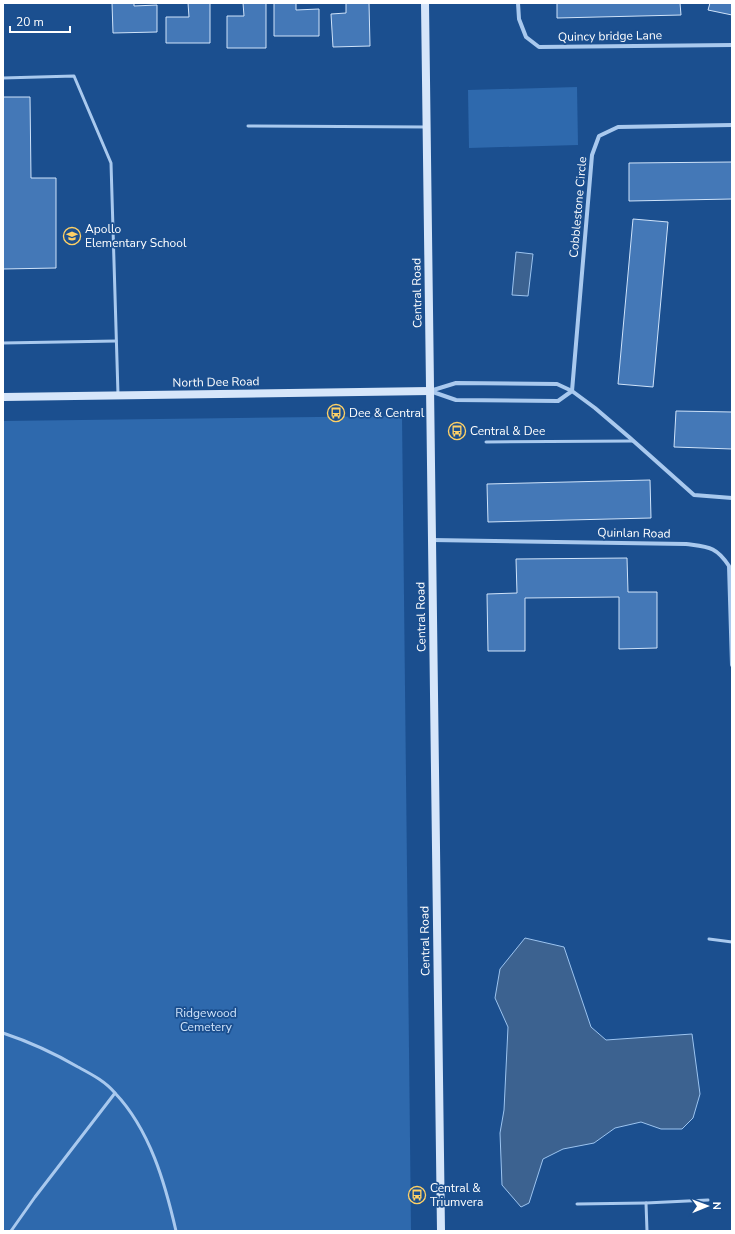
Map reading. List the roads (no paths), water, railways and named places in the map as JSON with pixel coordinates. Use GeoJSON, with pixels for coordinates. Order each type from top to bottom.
{"type":"FeatureCollection","features":[{"type":"Feature","properties":{"kind":"main road","name":"Central Road"},"geometry":{"type":"LineString","coordinates":[[425,3],[441,1231]]}},
{"type":"Feature","properties":{"kind":"main road","name":"North Dee Road"},"geometry":{"type":"LineString","coordinates":[[3,397],[430,391]]}},
{"type":"Feature","properties":{"kind":"street","name":"Quincy bridge Lane"},"geometry":{"type":"LineString","coordinates":[[518,3],[519,19],[526,37],[539,47],[732,45]]}},
{"type":"Feature","properties":{"kind":"street","name":"Cobblestone Circle"},"geometry":{"type":"LineString","coordinates":[[572,391],[592,155],[600,136],[618,127],[732,125]]}},
{"type":"Feature","properties":{"kind":"street"},"geometry":{"type":"LineString","coordinates":[[430,391],[456,383],[557,384],[572,391],[633,441],[694,496],[732,498]]}},
{"type":"Feature","properties":{"kind":"street"},"geometry":{"type":"LineString","coordinates":[[430,391],[456,400],[558,401],[572,391]]}},
{"type":"Feature","properties":{"kind":"street","name":"Quinlan Road"},"geometry":{"type":"LineString","coordinates":[[432,540],[686,544],[711,548],[722,556],[729,566],[732,665]]}},
{"type":"Feature","properties":{"kind":"lane"},"geometry":{"type":"LineString","coordinates":[[3,78],[74,76],[111,162],[118,396]]}},
{"type":"Feature","properties":{"kind":"lane"},"geometry":{"type":"LineString","coordinates":[[248,126],[427,126]]}},
{"type":"Feature","properties":{"kind":"lane"},"geometry":{"type":"LineString","coordinates":[[3,343],[116,341]]}},
{"type":"Feature","properties":{"kind":"lane"},"geometry":{"type":"LineString","coordinates":[[486,442],[633,441]]}},
{"type":"Feature","properties":{"kind":"lane"},"geometry":{"type":"LineString","coordinates":[[709,939],[732,942]]}},
{"type":"Feature","properties":{"kind":"lane"},"geometry":{"type":"LineString","coordinates":[[3,1033],[28,1041],[55,1054],[100,1079],[116,1093],[135,1118],[148,1142],[170,1205],[176,1231]]}},
{"type":"Feature","properties":{"kind":"lane"},"geometry":{"type":"LineString","coordinates":[[11,1231],[39,1191],[116,1093]]}},
{"type":"Feature","properties":{"kind":"lane"},"geometry":{"type":"LineString","coordinates":[[577,1204],[708,1200]]}},
{"type":"Feature","properties":{"kind":"lane"},"geometry":{"type":"LineString","coordinates":[[646,1203],[647,1231]]}},
{"type":"Feature","properties":{"kind":"place","name":"Apollo Elementary School"},"geometry":{"type":"Point","coordinates":[72,236]}},
{"type":"Feature","properties":{"kind":"place","name":"Dee & Central"},"geometry":{"type":"Point","coordinates":[336,413]}},
{"type":"Feature","properties":{"kind":"place","name":"Central & Dee"},"geometry":{"type":"Point","coordinates":[457,431]}},
{"type":"Feature","properties":{"kind":"place","name":"Central & Triumvera"},"geometry":{"type":"Point","coordinates":[417,1195]}},
{"type":"Feature","properties":{"kind":"park label","name":"Ridgewood Cemetery"},"geometry":{"type":"Point","coordinates":[206,1020]}}]}
